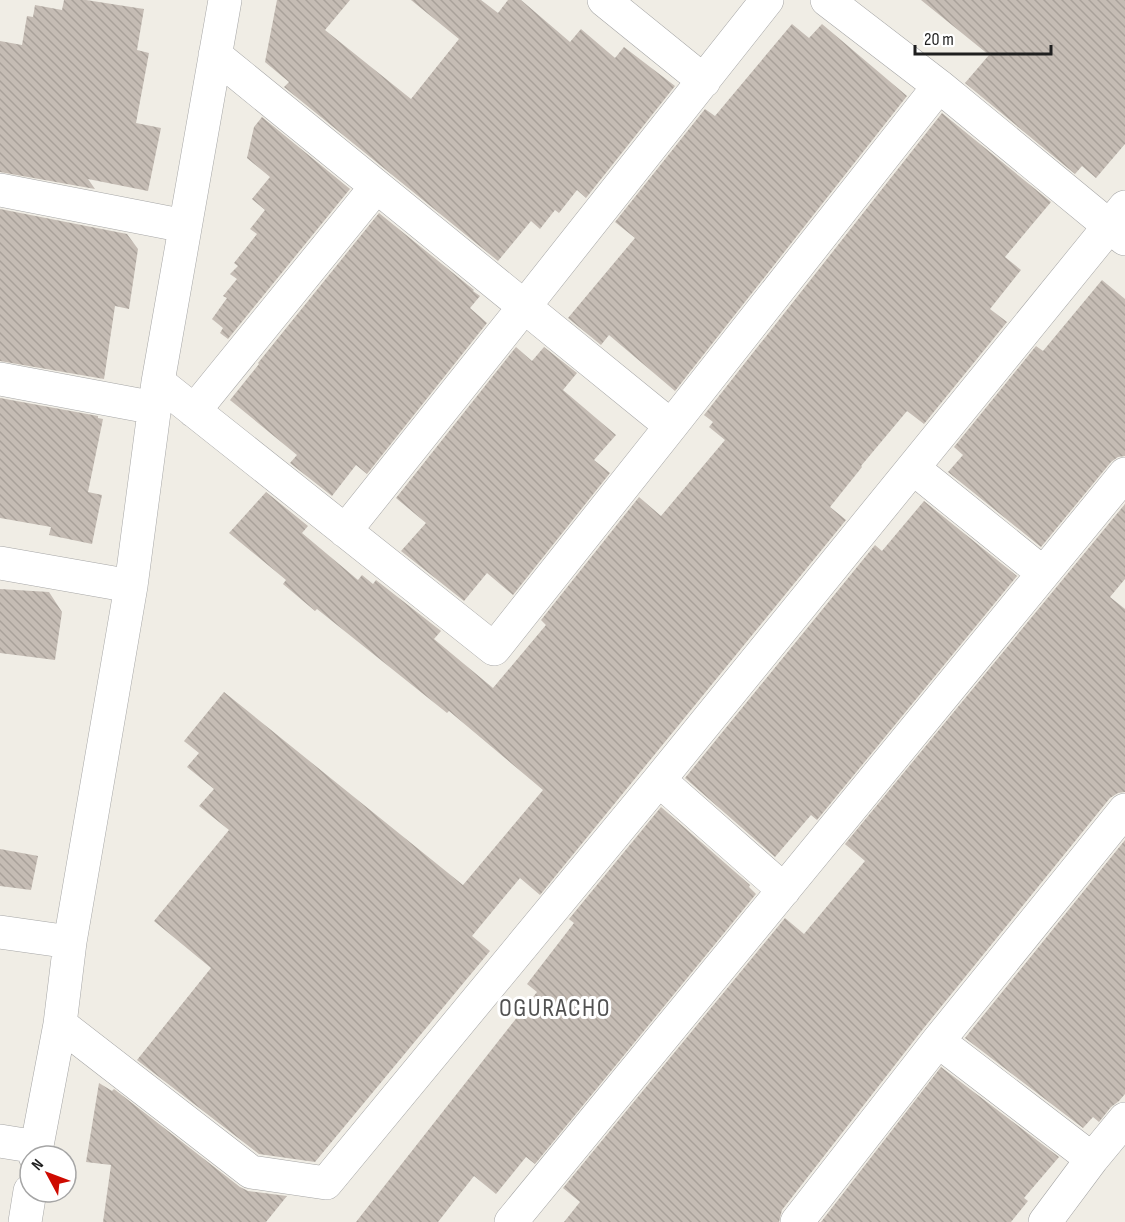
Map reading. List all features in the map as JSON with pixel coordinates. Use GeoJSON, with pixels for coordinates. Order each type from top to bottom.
{"type":"FeatureCollection","features":[{"type":"Feature","properties":{"kind":"street"},"geometry":{"type":"LineString","coordinates":[[38,1144],[60,1024],[70,942],[131,586],[156,395],[225,0]]}},
{"type":"Feature","properties":{"kind":"street"},"geometry":{"type":"LineString","coordinates":[[604,0],[704,81]]}},
{"type":"Feature","properties":{"kind":"street"},"geometry":{"type":"LineString","coordinates":[[345,531],[767,0]]}},
{"type":"Feature","properties":{"kind":"street"},"geometry":{"type":"LineString","coordinates":[[60,1024],[251,1172],[326,1183],[912,468],[1120,224],[827,0]]}},
{"type":"Feature","properties":{"kind":"street"},"geometry":{"type":"LineString","coordinates":[[215,55],[671,426]]}},
{"type":"Feature","properties":{"kind":"street"},"geometry":{"type":"LineString","coordinates":[[0,379],[156,395],[194,411],[494,649],[939,86]]}},
{"type":"Feature","properties":{"kind":"street"},"geometry":{"type":"LineString","coordinates":[[194,411],[376,187]]}},
{"type":"Feature","properties":{"kind":"street"},"geometry":{"type":"LineString","coordinates":[[0,190],[184,226]]}},
{"type":"Feature","properties":{"kind":"street"},"geometry":{"type":"LineString","coordinates":[[912,468],[1043,573]]}},
{"type":"Feature","properties":{"kind":"street"},"geometry":{"type":"LineString","coordinates":[[511,1222],[1125,474]]}},
{"type":"Feature","properties":{"kind":"street"},"geometry":{"type":"LineString","coordinates":[[0,562],[131,586]]}},
{"type":"Feature","properties":{"kind":"street"},"geometry":{"type":"LineString","coordinates":[[658,780],[784,890]]}},
{"type":"Feature","properties":{"kind":"street"},"geometry":{"type":"LineString","coordinates":[[797,1222],[938,1041],[1125,810]]}},
{"type":"Feature","properties":{"kind":"street"},"geometry":{"type":"LineString","coordinates":[[0,932],[70,942]]}},
{"type":"Feature","properties":{"kind":"street"},"geometry":{"type":"LineString","coordinates":[[938,1041],[1092,1159]]}},
{"type":"Feature","properties":{"kind":"street"},"geometry":{"type":"LineString","coordinates":[[1045,1222],[1125,1119]]}},
{"type":"Feature","properties":{"kind":"street"},"geometry":{"type":"LineString","coordinates":[[0,1141],[18,1146]]}},
{"type":"Feature","properties":{"kind":"street"},"geometry":{"type":"LineString","coordinates":[[25,1222],[28,1204]]}},
{"type":"Feature","properties":{"kind":"building"},"geometry":{"type":"Polygon","coordinates":[[[64,0],[86,0],[144,9],[137,50],[149,53],[136,123],[161,128],[148,191],[88,179],[95,189],[0,172],[0,41],[22,45],[27,16],[33,17],[35,5],[62,10],[64,0]]]}},
{"type":"Feature","properties":{"kind":"building"},"geometry":{"type":"Polygon","coordinates":[[[277,0],[350,0],[325,30],[411,99],[459,39],[411,0],[481,0],[498,13],[508,0],[521,0],[570,42],[581,29],[615,58],[624,47],[675,86],[586,198],[577,190],[559,213],[555,210],[540,229],[531,221],[498,261],[284,87],[289,82],[265,62],[277,0]]]}},
{"type":"Feature","properties":{"kind":"building"},"geometry":{"type":"Polygon","coordinates":[[[921,0],[1125,0],[1125,144],[1096,178],[1082,166],[1075,174],[965,83],[989,55],[921,0]]]}},
{"type":"Feature","properties":{"kind":"building"},"geometry":{"type":"Polygon","coordinates":[[[792,24],[809,38],[822,24],[907,96],[675,391],[609,335],[601,345],[568,318],[635,238],[615,222],[705,109],[715,116],[792,24]]]}},
{"type":"Feature","properties":{"kind":"building"},"geometry":{"type":"Polygon","coordinates":[[[942,113],[1051,202],[1005,257],[1021,270],[990,309],[1007,322],[924,424],[907,411],[861,466],[830,507],[846,520],[540,895],[520,878],[472,936],[490,951],[315,1162],[259,1154],[137,1060],[211,968],[154,921],[229,830],[199,806],[214,789],[187,767],[199,753],[184,741],[224,692],[463,885],[543,790],[449,711],[447,713],[317,609],[315,611],[283,584],[286,580],[229,533],[266,492],[308,526],[302,533],[358,580],[362,575],[373,584],[376,580],[441,631],[434,639],[493,688],[546,625],[541,620],[639,497],[661,516],[725,440],[709,427],[713,422],[704,415],[942,113]]]}},
{"type":"Feature","properties":{"kind":"building"},"geometry":{"type":"Polygon","coordinates":[[[262,117],[350,189],[228,339],[220,333],[223,328],[212,319],[227,298],[223,296],[237,279],[230,274],[238,266],[234,263],[257,234],[250,229],[265,210],[252,199],[270,177],[247,158],[254,127],[262,117]]]}},
{"type":"Feature","properties":{"kind":"building"},"geometry":{"type":"Polygon","coordinates":[[[0,209],[127,234],[138,249],[129,309],[115,306],[104,379],[0,361],[0,209]]]}},
{"type":"Feature","properties":{"kind":"building"},"geometry":{"type":"Polygon","coordinates":[[[379,213],[480,296],[470,308],[487,323],[367,474],[356,465],[332,496],[290,463],[297,455],[230,400],[379,213]]]}},
{"type":"Feature","properties":{"kind":"building"},"geometry":{"type":"Polygon","coordinates":[[[1102,280],[1125,299],[1125,456],[1118,457],[1111,462],[1041,547],[948,472],[963,455],[954,447],[1036,346],[1043,351],[1102,280]]]}},
{"type":"Feature","properties":{"kind":"building"},"geometry":{"type":"Polygon","coordinates":[[[516,347],[532,361],[544,347],[577,373],[563,390],[616,435],[594,460],[610,473],[513,595],[487,573],[464,601],[401,551],[426,523],[396,498],[516,347]]]}},
{"type":"Feature","properties":{"kind":"building"},"geometry":{"type":"Polygon","coordinates":[[[0,398],[98,416],[103,419],[88,492],[102,495],[92,544],[49,535],[51,527],[0,518],[0,398]]]}},
{"type":"Feature","properties":{"kind":"building"},"geometry":{"type":"Polygon","coordinates":[[[924,501],[1017,576],[817,820],[811,815],[775,857],[685,778],[875,545],[882,551],[924,501]]]}},
{"type":"Feature","properties":{"kind":"building"},"geometry":{"type":"Polygon","coordinates":[[[1125,504],[1125,579],[1110,597],[1125,609],[1125,792],[1110,798],[923,1029],[782,1210],[779,1222],[564,1222],[580,1202],[563,1188],[785,918],[804,934],[865,861],[845,844],[1125,504]]]}},
{"type":"Feature","properties":{"kind":"building"},"geometry":{"type":"Polygon","coordinates":[[[0,589],[49,592],[62,612],[55,660],[0,653],[0,589]]]}},
{"type":"Feature","properties":{"kind":"building"},"geometry":{"type":"Polygon","coordinates":[[[661,807],[750,885],[749,887],[756,894],[535,1164],[526,1157],[496,1194],[474,1176],[438,1222],[356,1222],[537,992],[527,984],[574,923],[569,919],[661,807]]]}},
{"type":"Feature","properties":{"kind":"building"},"geometry":{"type":"Polygon","coordinates":[[[1125,840],[1125,1094],[1099,1122],[1093,1117],[1083,1128],[965,1038],[1125,840]]]}},
{"type":"Feature","properties":{"kind":"building"},"geometry":{"type":"Polygon","coordinates":[[[0,849],[38,856],[31,890],[0,886],[0,849]]]}},
{"type":"Feature","properties":{"kind":"building"},"geometry":{"type":"Polygon","coordinates":[[[941,1067],[1059,1157],[1024,1198],[1028,1201],[1011,1222],[821,1222],[941,1067]]]}},
{"type":"Feature","properties":{"kind":"building"},"geometry":{"type":"Polygon","coordinates":[[[99,1083],[112,1091],[114,1089],[240,1187],[248,1191],[287,1196],[266,1222],[103,1222],[111,1165],[86,1162],[99,1083]]]}},
{"type":"Feature","properties":{"kind":"district","name":"OGURACHO"},"geometry":{"type":"Point","coordinates":[555,1008]}}]}
